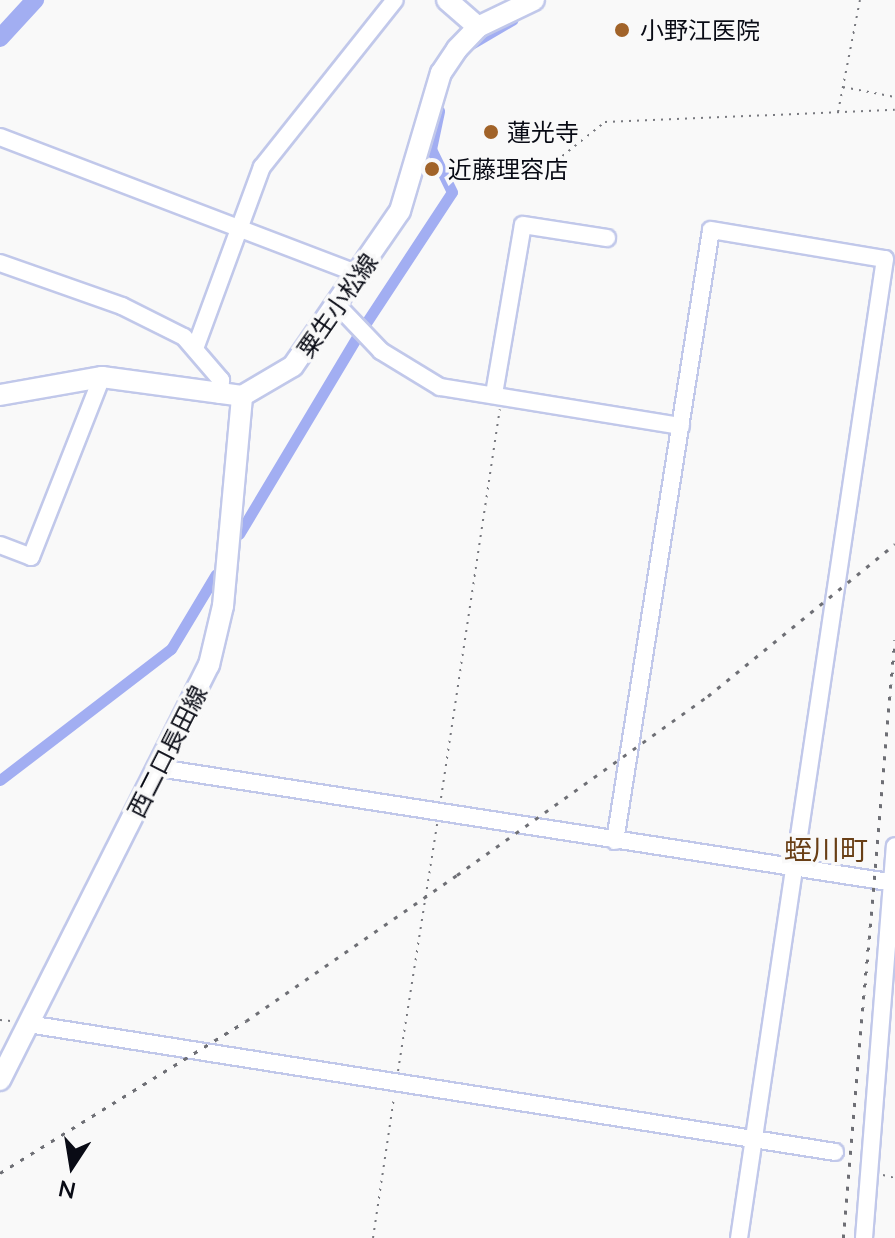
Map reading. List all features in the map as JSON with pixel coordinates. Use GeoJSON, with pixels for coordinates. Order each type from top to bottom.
{"type":"FeatureCollection","features":[{"type":"Feature","properties":{"kind":"main road"},"geometry":{"type":"LineString","coordinates":[[447,0],[478,27]]}},
{"type":"Feature","properties":{"kind":"main road","name":"粟生小松線"},"geometry":{"type":"LineString","coordinates":[[242,396],[293,366],[361,275],[416,178],[441,73],[478,27],[534,0]]}},
{"type":"Feature","properties":{"kind":"main road"},"geometry":{"type":"LineString","coordinates":[[0,395],[102,377],[242,396]]}},
{"type":"Feature","properties":{"kind":"main road","name":"西二口長田線"},"geometry":{"type":"LineString","coordinates":[[0,1080],[159,768],[215,647],[242,396]]}},
{"type":"Feature","properties":{"kind":"street"},"geometry":{"type":"LineString","coordinates":[[196,346],[262,167],[395,0]]}},
{"type":"Feature","properties":{"kind":"street"},"geometry":{"type":"LineString","coordinates":[[0,137],[361,275]]}},
{"type":"Feature","properties":{"kind":"street"},"geometry":{"type":"LineString","coordinates":[[498,395],[523,225],[607,238]]}},
{"type":"Feature","properties":{"kind":"street"},"geometry":{"type":"LineString","coordinates":[[615,841],[711,230],[885,259],[739,1238]]}},
{"type":"Feature","properties":{"kind":"street"},"geometry":{"type":"LineString","coordinates":[[0,263],[122,306],[196,346],[221,380],[220,395]]}},
{"type":"Feature","properties":{"kind":"street"},"geometry":{"type":"LineString","coordinates":[[339,307],[409,371],[440,387],[681,426]]}},
{"type":"Feature","properties":{"kind":"street"},"geometry":{"type":"LineString","coordinates":[[0,545],[31,557],[102,377]]}},
{"type":"Feature","properties":{"kind":"street"},"geometry":{"type":"LineString","coordinates":[[159,768],[893,882]]}},
{"type":"Feature","properties":{"kind":"street"},"geometry":{"type":"LineString","coordinates":[[864,1238],[888,1039],[895,846]]}},
{"type":"Feature","properties":{"kind":"street"},"geometry":{"type":"LineString","coordinates":[[28,1024],[396,1086],[835,1152]]}},
{"type":"Feature","properties":{"kind":"path"},"geometry":{"type":"LineString","coordinates":[[838,112],[860,0]]}},
{"type":"Feature","properties":{"kind":"path"},"geometry":{"type":"LineString","coordinates":[[842,87],[895,97]]}},
{"type":"Feature","properties":{"kind":"path"},"geometry":{"type":"LineString","coordinates":[[556,161],[605,122],[895,110]]}},
{"type":"Feature","properties":{"kind":"path"},"geometry":{"type":"LineString","coordinates":[[373,1238],[439,813],[498,395]]}},
{"type":"Feature","properties":{"kind":"waterway"},"geometry":{"type":"LineString","coordinates":[[0,38],[35,0]]}},
{"type":"Feature","properties":{"kind":"waterway"},"geometry":{"type":"LineString","coordinates":[[471,44],[512,20]]}},
{"type":"Feature","properties":{"kind":"waterway"},"geometry":{"type":"LineString","coordinates":[[364,326],[452,192],[431,149],[439,111]]}},
{"type":"Feature","properties":{"kind":"waterway"},"geometry":{"type":"LineString","coordinates":[[239,534],[358,335]]}},
{"type":"Feature","properties":{"kind":"waterway"},"geometry":{"type":"LineString","coordinates":[[0,780],[171,649],[216,574]]}},
{"type":"Feature","properties":{"kind":"railway"},"geometry":{"type":"LineString","coordinates":[[0,1173],[246,1021],[457,875],[708,696],[895,544]]}},
{"type":"Feature","properties":{"kind":"railway"},"geometry":{"type":"LineString","coordinates":[[843,1238],[895,639]]}},
{"type":"Feature","properties":{"kind":"place","name":"小野江医院"},"geometry":{"type":"Point","coordinates":[622,30]}},
{"type":"Feature","properties":{"kind":"place","name":"蓮光寺"},"geometry":{"type":"Point","coordinates":[491,132]}},
{"type":"Feature","properties":{"kind":"place","name":"近藤理容店"},"geometry":{"type":"Point","coordinates":[432,169]}},
{"type":"Feature","properties":{"kind":"district","name":"蛭川町"},"geometry":{"type":"Point","coordinates":[826,849]}}]}
